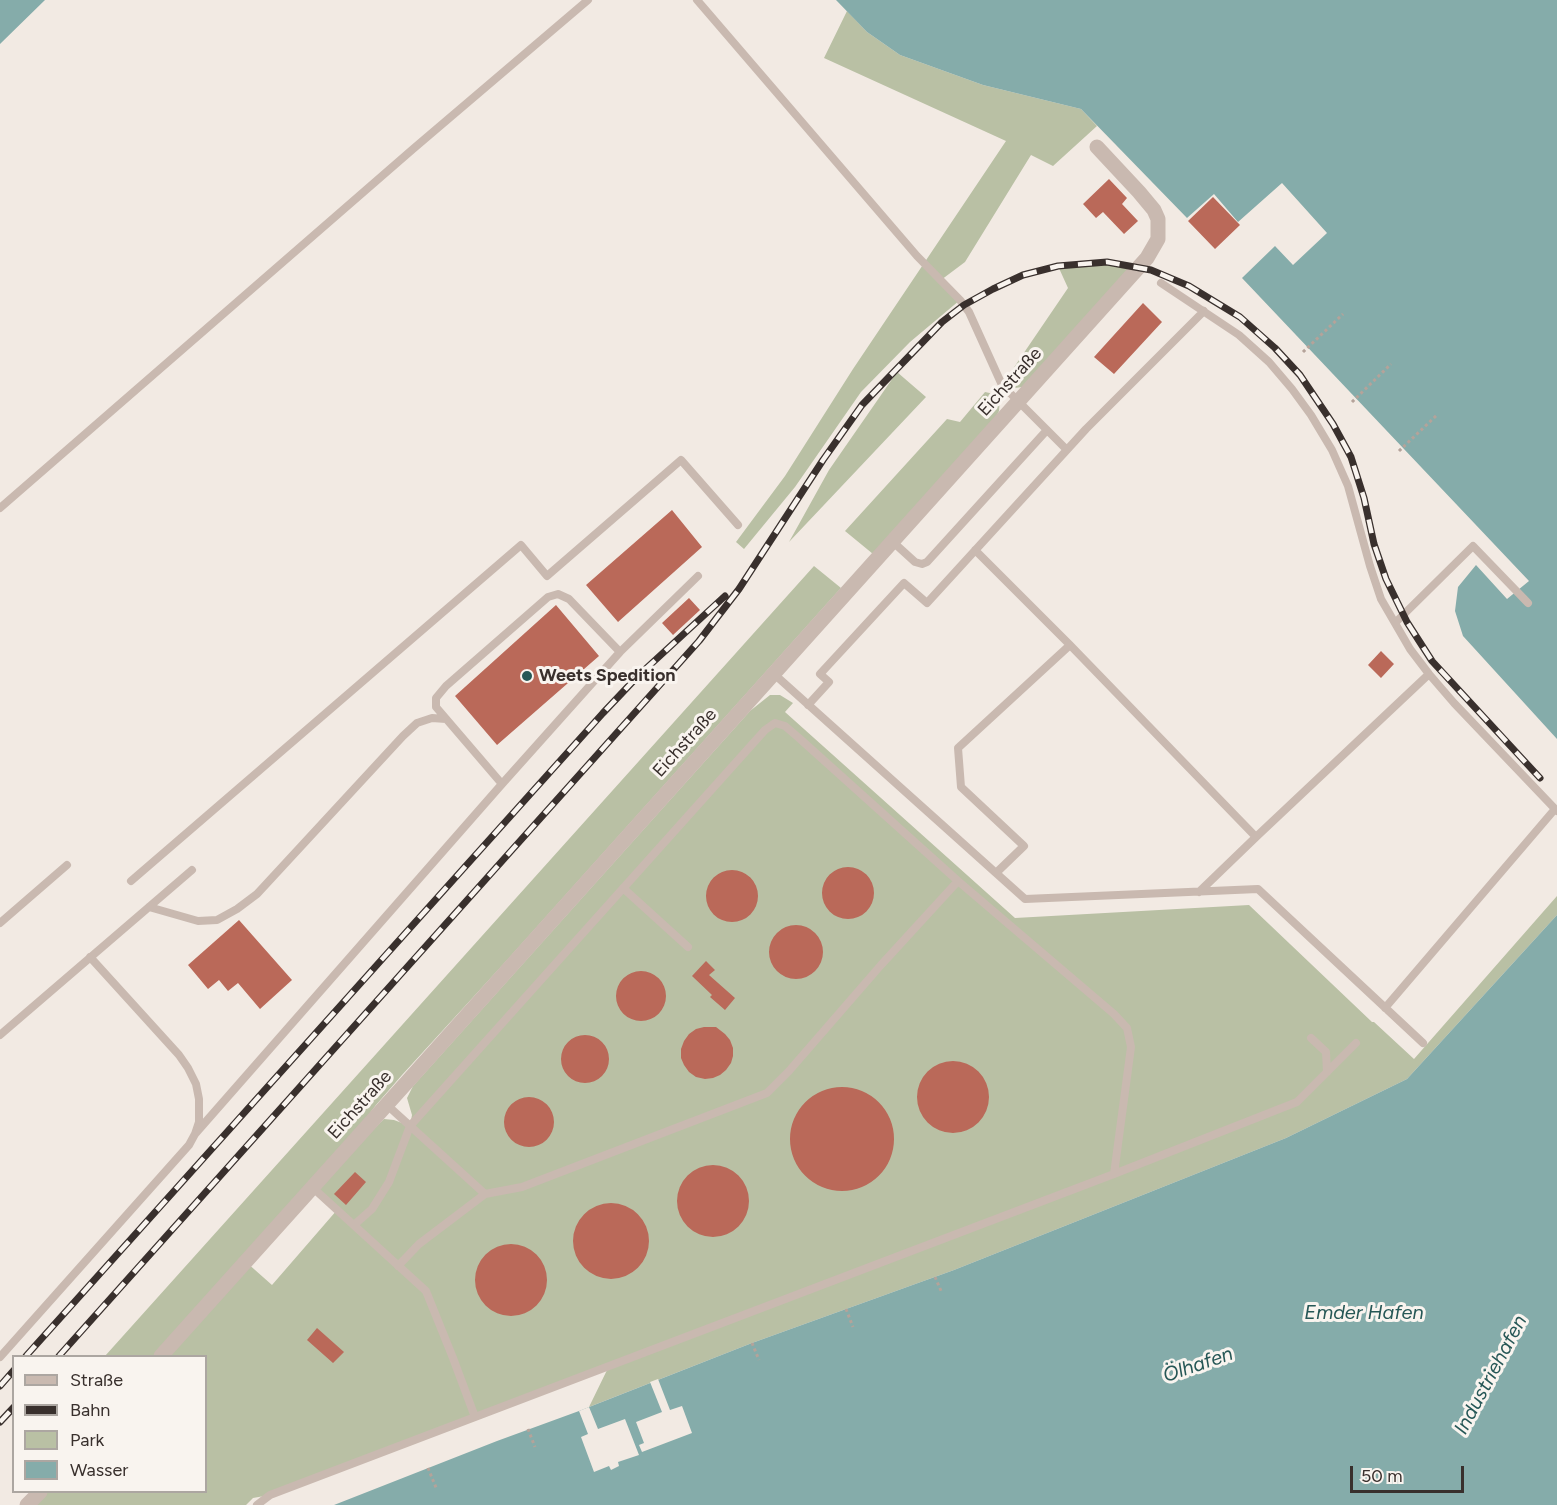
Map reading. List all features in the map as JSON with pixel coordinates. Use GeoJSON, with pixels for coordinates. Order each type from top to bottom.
{"type":"FeatureCollection","features":[{"type":"Feature","properties":{"kind":"street","name":"Eichstraße"},"geometry":{"type":"LineString","coordinates":[[162,1355],[1147,258],[1158,239],[1158,219],[1154,210],[1097,147]]}},
{"type":"Feature","properties":{"kind":"street"},"geometry":{"type":"LineString","coordinates":[[27,1505],[38,1493]]}},
{"type":"Feature","properties":{"kind":"lane"},"geometry":{"type":"LineString","coordinates":[[0,508],[588,0]]}},
{"type":"Feature","properties":{"kind":"lane"},"geometry":{"type":"LineString","coordinates":[[697,0],[917,256],[960,300],[969,312],[1002,385],[1067,450]]}},
{"type":"Feature","properties":{"kind":"lane"},"geometry":{"type":"LineString","coordinates":[[1161,282],[1239,335],[1269,362],[1292,389],[1332,450],[1348,486],[1381,599],[1410,649],[1454,703],[1556,810],[1385,1008]]}},
{"type":"Feature","properties":{"kind":"lane"},"geometry":{"type":"LineString","coordinates":[[808,705],[829,682],[820,674],[904,583],[927,603],[1086,429],[1204,311]]}},
{"type":"Feature","properties":{"kind":"lane"},"geometry":{"type":"LineString","coordinates":[[892,542],[915,562],[922,564],[927,562],[1047,430]]}},
{"type":"Feature","properties":{"kind":"lane"},"geometry":{"type":"LineString","coordinates":[[131,881],[520,545],[547,576],[681,460],[738,525]]}},
{"type":"Feature","properties":{"kind":"lane"},"geometry":{"type":"LineString","coordinates":[[1395,623],[1473,546],[1528,603]]}},
{"type":"Feature","properties":{"kind":"lane"},"geometry":{"type":"LineString","coordinates":[[975,550],[1256,837]]}},
{"type":"Feature","properties":{"kind":"lane"},"geometry":{"type":"LineString","coordinates":[[195,1134],[620,652],[698,576]]}},
{"type":"Feature","properties":{"kind":"lane"},"geometry":{"type":"LineString","coordinates":[[502,784],[436,707],[436,698],[446,686],[548,597],[558,594],[569,598],[620,652]]}},
{"type":"Feature","properties":{"kind":"lane"},"geometry":{"type":"LineString","coordinates":[[996,873],[1024,846],[961,787],[958,748],[1070,645]]}},
{"type":"Feature","properties":{"kind":"lane"},"geometry":{"type":"LineString","coordinates":[[774,674],[1025,900],[1258,889],[1423,1043]]}},
{"type":"Feature","properties":{"kind":"lane"},"geometry":{"type":"LineString","coordinates":[[1199,892],[1429,674]]}},
{"type":"Feature","properties":{"kind":"lane"},"geometry":{"type":"LineString","coordinates":[[149,907],[198,921],[217,920],[237,909],[257,894],[417,723],[432,718],[446,719]]}},
{"type":"Feature","properties":{"kind":"lane"},"geometry":{"type":"LineString","coordinates":[[354,1225],[372,1209],[389,1182],[410,1126],[765,730],[775,723],[785,726],[799,738],[958,882],[1114,1014],[1127,1028],[1131,1047],[1114,1174]]}},
{"type":"Feature","properties":{"kind":"lane"},"geometry":{"type":"LineString","coordinates":[[0,923],[67,865]]}},
{"type":"Feature","properties":{"kind":"lane"},"geometry":{"type":"LineString","coordinates":[[0,1035],[192,870]]}},
{"type":"Feature","properties":{"kind":"lane"},"geometry":{"type":"LineString","coordinates":[[398,1266],[419,1244],[485,1194],[522,1187],[767,1093],[958,882]]}},
{"type":"Feature","properties":{"kind":"lane"},"geometry":{"type":"LineString","coordinates":[[623,888],[688,947]]}},
{"type":"Feature","properties":{"kind":"lane"},"geometry":{"type":"LineString","coordinates":[[0,1357],[177,1160],[189,1145],[199,1122],[199,1099],[196,1084],[188,1068],[179,1055],[90,957]]}},
{"type":"Feature","properties":{"kind":"lane"},"geometry":{"type":"LineString","coordinates":[[1311,1038],[1326,1052],[1327,1072]]}},
{"type":"Feature","properties":{"kind":"lane"},"geometry":{"type":"LineString","coordinates":[[257,1505],[270,1495],[1114,1174],[1297,1102],[1356,1043]]}},
{"type":"Feature","properties":{"kind":"lane"},"geometry":{"type":"LineString","coordinates":[[387,1105],[485,1194]]}},
{"type":"Feature","properties":{"kind":"lane"},"geometry":{"type":"LineString","coordinates":[[312,1187],[426,1291],[475,1417]]}},
{"type":"Feature","properties":{"kind":"path"},"geometry":{"type":"LineString","coordinates":[[1303,352],[1343,314]]}},
{"type":"Feature","properties":{"kind":"path"},"geometry":{"type":"LineString","coordinates":[[1352,402],[1391,364]]}},
{"type":"Feature","properties":{"kind":"path"},"geometry":{"type":"LineString","coordinates":[[1399,451],[1438,414]]}},
{"type":"Feature","properties":{"kind":"path"},"geometry":{"type":"LineString","coordinates":[[935,1277],[942,1293]]}},
{"type":"Feature","properties":{"kind":"path"},"geometry":{"type":"LineString","coordinates":[[846,1310],[853,1327]]}},
{"type":"Feature","properties":{"kind":"path"},"geometry":{"type":"LineString","coordinates":[[752,1343],[759,1360]]}},
{"type":"Feature","properties":{"kind":"path"},"geometry":{"type":"LineString","coordinates":[[528,1429],[535,1447]]}},
{"type":"Feature","properties":{"kind":"path"},"geometry":{"type":"LineString","coordinates":[[428,1468],[437,1490]]}},
{"type":"Feature","properties":{"kind":"green space"},"geometry":{"type":"Polygon","coordinates":[[[847,11],[867,32],[900,55],[983,85],[1081,109],[1097,126],[1053,166],[1031,155],[965,262],[941,280],[960,300],[910,342],[861,392],[795,487],[744,549],[736,542],[785,476],[853,369],[1006,141],[824,58],[847,11]]]}},
{"type":"Feature","properties":{"kind":"green space"},"geometry":{"type":"Polygon","coordinates":[[[1107,262],[1139,267],[1022,387],[1015,388],[1005,380],[1068,288],[1058,266],[1107,262]]]}},
{"type":"Feature","properties":{"kind":"green space"},"geometry":{"type":"Polygon","coordinates":[[[897,372],[926,397],[789,542],[829,470],[897,372]]]}},
{"type":"Feature","properties":{"kind":"green space"},"geometry":{"type":"Polygon","coordinates":[[[985,392],[994,394],[1000,399],[996,417],[873,554],[845,531],[947,419],[960,422],[985,392]]]}},
{"type":"Feature","properties":{"kind":"green space"},"geometry":{"type":"Polygon","coordinates":[[[814,566],[841,588],[402,1075],[376,1105],[317,1183],[384,1119],[410,1126],[412,1115],[407,1098],[413,1086],[750,711],[770,695],[780,695],[793,703],[785,712],[1015,918],[1249,905],[1414,1059],[1557,896],[1557,915],[1407,1079],[1286,1138],[954,1270],[752,1343],[589,1407],[609,1366],[270,1495],[253,1498],[246,1505],[27,1505],[39,1493],[207,1493],[207,1355],[106,1355],[814,566]],[[313,1188],[246,1262],[272,1285],[337,1210],[313,1188]]]}},
{"type":"Feature","properties":{"kind":"water"},"geometry":{"type":"Polygon","coordinates":[[[0,0],[45,0],[0,44],[0,0]]]}},
{"type":"Feature","properties":{"kind":"water"},"geometry":{"type":"Polygon","coordinates":[[[836,0],[1557,0],[1557,739],[1463,636],[1455,611],[1458,587],[1476,565],[1507,599],[1529,581],[1242,278],[1275,246],[1293,265],[1327,233],[1282,183],[1238,222],[1214,194],[1187,218],[1081,109],[983,85],[900,55],[867,32],[836,0]]]}},
{"type":"Feature","properties":{"kind":"water","name":"Emder Hafen"},"geometry":{"type":"Polygon","coordinates":[[[1557,915],[1557,1505],[334,1505],[752,1343],[954,1270],[1286,1138],[1407,1079],[1557,915]]]}},
{"type":"Feature","properties":{"kind":"pier"},"geometry":{"type":"Polygon","coordinates":[[[658,1379],[670,1410],[682,1406],[692,1433],[642,1452],[639,1445],[644,1443],[636,1422],[662,1412],[650,1382],[658,1379]]]}},
{"type":"Feature","properties":{"kind":"pier"},"geometry":{"type":"Polygon","coordinates":[[[589,1407],[598,1429],[625,1419],[639,1455],[618,1462],[619,1466],[611,1470],[609,1466],[594,1472],[581,1437],[588,1434],[579,1411],[589,1407]]]}},
{"type":"Feature","properties":{"kind":"building"},"geometry":{"type":"Polygon","coordinates":[[[1109,179],[1127,198],[1122,204],[1138,221],[1124,234],[1103,212],[1096,218],[1083,204],[1109,179]]]}},
{"type":"Feature","properties":{"kind":"building"},"geometry":{"type":"Polygon","coordinates":[[[1213,197],[1240,225],[1215,249],[1188,221],[1213,197]]]}},
{"type":"Feature","properties":{"kind":"building"},"geometry":{"type":"Polygon","coordinates":[[[1143,303],[1162,322],[1114,374],[1094,357],[1143,303]]]}},
{"type":"Feature","properties":{"kind":"building"},"geometry":{"type":"Polygon","coordinates":[[[672,510],[702,547],[618,622],[586,585],[672,510]]]}},
{"type":"Feature","properties":{"kind":"building"},"geometry":{"type":"Polygon","coordinates":[[[689,598],[700,610],[673,635],[662,623],[689,598]]]}},
{"type":"Feature","properties":{"kind":"building","name":"Weets Spedition"},"geometry":{"type":"Polygon","coordinates":[[[556,605],[599,656],[497,745],[455,696],[556,605]]]}},
{"type":"Feature","properties":{"kind":"building"},"geometry":{"type":"Polygon","coordinates":[[[1381,651],[1394,664],[1381,678],[1368,665],[1381,651]]]}},
{"type":"Feature","properties":{"kind":"building"},"geometry":{"type":"Polygon","coordinates":[[[843,867],[853,867],[863,871],[870,878],[874,893],[870,908],[863,915],[853,919],[843,919],[833,915],[826,908],[822,898],[822,888],[826,878],[833,871],[843,867]]]}},
{"type":"Feature","properties":{"kind":"building"},"geometry":{"type":"Polygon","coordinates":[[[732,870],[742,872],[750,878],[756,886],[758,896],[756,906],[750,914],[742,920],[732,922],[722,920],[714,914],[708,906],[706,896],[708,886],[714,878],[722,872],[732,870]]]}},
{"type":"Feature","properties":{"kind":"building"},"geometry":{"type":"Polygon","coordinates":[[[239,920],[292,980],[260,1009],[238,983],[228,991],[219,980],[208,989],[188,965],[239,920]]]}},
{"type":"Feature","properties":{"kind":"building"},"geometry":{"type":"Polygon","coordinates":[[[796,925],[806,927],[815,933],[821,942],[823,952],[821,962],[815,971],[806,977],[796,979],[786,977],[777,971],[771,962],[769,952],[771,942],[777,933],[786,927],[796,925]]]}},
{"type":"Feature","properties":{"kind":"building"},"geometry":{"type":"Polygon","coordinates":[[[706,961],[715,970],[709,975],[735,998],[725,1010],[692,976],[706,961]]]}},
{"type":"Feature","properties":{"kind":"building"},"geometry":{"type":"Polygon","coordinates":[[[641,971],[650,973],[661,982],[666,996],[664,1005],[655,1016],[641,1021],[632,1019],[621,1010],[616,996],[618,987],[627,976],[641,971]]]}},
{"type":"Feature","properties":{"kind":"building"},"geometry":{"type":"Polygon","coordinates":[[[704,1027],[716,1027],[730,1040],[733,1048],[731,1063],[726,1070],[713,1078],[705,1079],[689,1072],[681,1058],[681,1049],[689,1034],[704,1027]]]}},
{"type":"Feature","properties":{"kind":"building"},"geometry":{"type":"Polygon","coordinates":[[[580,1035],[590,1035],[602,1042],[609,1054],[609,1064],[602,1076],[590,1083],[580,1083],[565,1072],[561,1064],[561,1054],[572,1039],[580,1035]]]}},
{"type":"Feature","properties":{"kind":"building"},"geometry":{"type":"Polygon","coordinates":[[[953,1061],[973,1067],[983,1077],[989,1097],[983,1117],[973,1127],[953,1133],[933,1127],[923,1117],[917,1097],[923,1077],[933,1067],[953,1061]]]}},
{"type":"Feature","properties":{"kind":"building"},"geometry":{"type":"Polygon","coordinates":[[[842,1087],[862,1091],[879,1102],[890,1119],[894,1139],[890,1159],[879,1176],[862,1187],[842,1191],[822,1187],[805,1176],[794,1159],[790,1139],[794,1119],[805,1102],[822,1091],[842,1087]]]}},
{"type":"Feature","properties":{"kind":"building"},"geometry":{"type":"Polygon","coordinates":[[[524,1097],[534,1097],[547,1104],[554,1117],[554,1127],[547,1140],[534,1147],[524,1147],[515,1143],[508,1136],[504,1127],[504,1117],[508,1108],[515,1101],[524,1097]]]}},
{"type":"Feature","properties":{"kind":"building"},"geometry":{"type":"Polygon","coordinates":[[[720,1165],[739,1175],[747,1187],[749,1201],[747,1215],[739,1227],[727,1235],[706,1237],[687,1227],[679,1215],[677,1194],[687,1175],[699,1167],[720,1165]]]}},
{"type":"Feature","properties":{"kind":"building"},"geometry":{"type":"Polygon","coordinates":[[[355,1172],[366,1182],[346,1205],[334,1194],[355,1172]]]}},
{"type":"Feature","properties":{"kind":"building"},"geometry":{"type":"Polygon","coordinates":[[[611,1203],[626,1206],[638,1214],[646,1226],[649,1241],[646,1256],[638,1268],[626,1276],[611,1279],[596,1276],[584,1268],[576,1256],[573,1241],[576,1226],[584,1214],[596,1206],[611,1203]]]}},
{"type":"Feature","properties":{"kind":"building"},"geometry":{"type":"Polygon","coordinates":[[[511,1244],[525,1247],[537,1254],[544,1266],[547,1280],[544,1294],[537,1306],[525,1313],[511,1316],[497,1313],[485,1306],[478,1294],[475,1280],[478,1266],[485,1254],[497,1247],[511,1244]]]}},
{"type":"Feature","properties":{"kind":"building"},"geometry":{"type":"Polygon","coordinates":[[[317,1328],[344,1352],[333,1363],[307,1340],[317,1328]]]}},
{"type":"Feature","properties":{"kind":"railway"},"geometry":{"type":"LineString","coordinates":[[60,1355],[699,641],[739,589],[823,460],[862,405],[942,322],[964,305],[1023,275],[1058,266],[1107,262],[1151,270],[1189,286],[1240,317],[1275,348],[1300,375],[1333,424],[1351,457],[1364,498],[1374,544],[1386,579],[1407,622],[1432,661],[1540,778]]}},
{"type":"Feature","properties":{"kind":"railway"},"geometry":{"type":"LineString","coordinates":[[27,1355],[603,713],[639,675],[725,596]]}},
{"type":"Feature","properties":{"kind":"railway"},"geometry":{"type":"LineString","coordinates":[[0,1386],[12,1372]]}},
{"type":"Feature","properties":{"kind":"railway"},"geometry":{"type":"LineString","coordinates":[[0,1422],[12,1409]]}},
{"type":"Feature","properties":{"kind":"place","name":"Weets Spedition"},"geometry":{"type":"Point","coordinates":[527,676]}},
{"type":"Feature","properties":{"kind":"water label","name":"Ölhafen"},"geometry":{"type":"Point","coordinates":[1198,1365]}},
{"type":"Feature","properties":{"kind":"water label","name":"Industriehafen"},"geometry":{"type":"Point","coordinates":[1491,1375]}}]}
